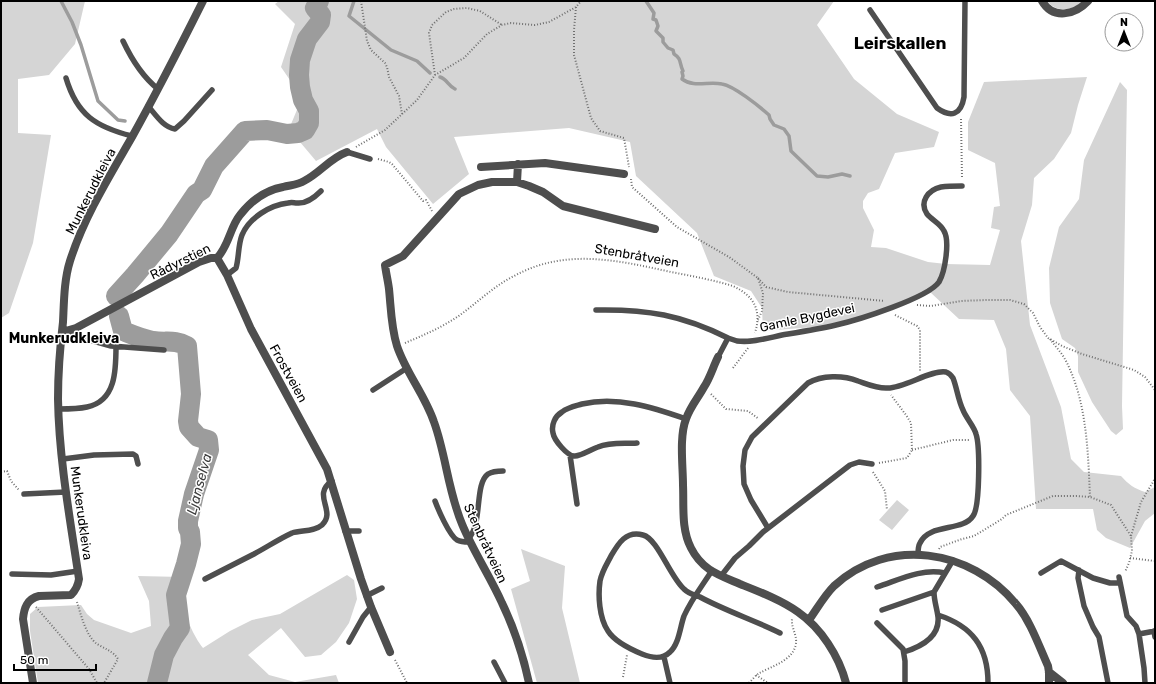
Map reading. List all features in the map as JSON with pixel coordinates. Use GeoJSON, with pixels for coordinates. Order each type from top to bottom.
{"type":"FeatureCollection","features":[{"type":"Feature","properties":{"kind":"street","name":"Munkerudkleiva"},"geometry":{"type":"LineString","coordinates":[[71,595],[75,591],[78,584],[78,571],[66,492],[59,409],[59,386],[65,331],[66,285],[70,263],[79,235],[103,188],[167,73],[203,1]]}},
{"type":"Feature","properties":{"kind":"street"},"geometry":{"type":"LineString","coordinates":[[1042,1],[1047,8],[1052,11],[1066,13],[1080,9],[1088,1]]}},
{"type":"Feature","properties":{"kind":"street","name":"Rådyrstien"},"geometry":{"type":"LineString","coordinates":[[65,331],[76,328],[199,262],[211,258],[218,258],[239,216],[256,199],[276,188],[304,182],[335,157],[347,152]]}},
{"type":"Feature","properties":{"kind":"street"},"geometry":{"type":"LineString","coordinates":[[481,167],[545,163],[627,172]]}},
{"type":"Feature","properties":{"kind":"street"},"geometry":{"type":"LineString","coordinates":[[517,182],[518,164]]}},
{"type":"Feature","properties":{"kind":"street","name":"Stenbråtveien"},"geometry":{"type":"LineString","coordinates":[[529,683],[518,642],[502,602],[469,540],[453,501],[430,410],[397,346],[392,326],[389,289],[385,265],[403,256],[451,201],[462,191],[492,182],[517,182],[543,192],[563,206],[655,229]]}},
{"type":"Feature","properties":{"kind":"street","name":"Frostveien"},"geometry":{"type":"LineString","coordinates":[[218,258],[252,329],[316,446],[332,481],[345,531],[370,608],[390,652]]}},
{"type":"Feature","properties":{"kind":"street"},"geometry":{"type":"LineString","coordinates":[[718,357],[704,388],[686,419],[683,432],[684,528],[688,542],[702,564],[711,572],[784,603],[809,620],[834,653],[846,683]]}},
{"type":"Feature","properties":{"kind":"street"},"geometry":{"type":"LineString","coordinates":[[809,620],[827,594],[835,586],[853,573],[878,561],[918,555],[953,560],[968,566],[988,578],[1014,602],[1025,619],[1048,666],[1049,683]]}},
{"type":"Feature","properties":{"kind":"street"},"geometry":{"type":"LineString","coordinates":[[33,683],[23,620],[24,608],[30,601],[39,596],[71,595]]}},
{"type":"Feature","properties":{"kind":"street"},"geometry":{"type":"LineString","coordinates":[[1049,672],[1063,683]]}},
{"type":"Feature","properties":{"kind":"lane"},"geometry":{"type":"LineString","coordinates":[[870,10],[937,108],[949,114],[960,110],[965,88],[965,1]]}},
{"type":"Feature","properties":{"kind":"lane"},"geometry":{"type":"LineString","coordinates":[[123,41],[129,54],[152,84],[158,89]]}},
{"type":"Feature","properties":{"kind":"lane"},"geometry":{"type":"LineString","coordinates":[[66,78],[75,102],[86,115],[106,128],[132,136]]}},
{"type":"Feature","properties":{"kind":"lane"},"geometry":{"type":"LineString","coordinates":[[148,106],[164,124],[175,129],[212,90]]}},
{"type":"Feature","properties":{"kind":"lane"},"geometry":{"type":"LineString","coordinates":[[347,152],[370,159]]}},
{"type":"Feature","properties":{"kind":"lane","name":"Gamle Bygdevei"},"geometry":{"type":"LineString","coordinates":[[596,310],[640,311],[676,317],[708,328],[737,341],[751,340],[836,325],[885,310],[906,302],[932,289],[939,282],[944,272],[946,250],[945,232],[926,212],[923,206],[924,200],[928,194],[940,187],[962,186]]}},
{"type":"Feature","properties":{"kind":"lane"},"geometry":{"type":"LineString","coordinates":[[227,275],[236,268],[242,236],[252,221],[259,215],[276,206],[291,202],[298,204],[313,198],[321,191]]}},
{"type":"Feature","properties":{"kind":"lane"},"geometry":{"type":"LineString","coordinates":[[65,331],[79,337],[116,346],[164,350]]}},
{"type":"Feature","properties":{"kind":"lane"},"geometry":{"type":"LineString","coordinates":[[718,357],[728,338]]}},
{"type":"Feature","properties":{"kind":"lane"},"geometry":{"type":"LineString","coordinates":[[59,409],[87,408],[98,404],[105,398],[115,379],[116,346]]}},
{"type":"Feature","properties":{"kind":"lane"},"geometry":{"type":"LineString","coordinates":[[373,390],[407,368]]}},
{"type":"Feature","properties":{"kind":"lane"},"geometry":{"type":"LineString","coordinates":[[768,528],[751,500],[744,484],[743,466],[745,450],[752,437],[808,383],[823,377],[842,377],[886,389],[898,387],[940,372],[944,372],[951,374],[955,382],[962,409],[976,433],[978,445],[978,488],[974,516],[963,524],[948,527],[925,536],[919,544],[918,555]]}},
{"type":"Feature","properties":{"kind":"lane"},"geometry":{"type":"LineString","coordinates":[[577,504],[570,455],[556,439],[553,433],[554,421],[562,412],[570,407],[595,401],[608,401],[625,402],[659,409],[686,419]]}},
{"type":"Feature","properties":{"kind":"lane"},"geometry":{"type":"LineString","coordinates":[[570,455],[576,456],[606,444],[637,443]]}},
{"type":"Feature","properties":{"kind":"lane"},"geometry":{"type":"LineString","coordinates":[[63,459],[94,455],[133,454],[136,456],[138,464]]}},
{"type":"Feature","properties":{"kind":"lane"},"geometry":{"type":"LineString","coordinates":[[721,576],[735,558],[768,528],[850,465],[859,462],[872,464]]}},
{"type":"Feature","properties":{"kind":"lane"},"geometry":{"type":"LineString","coordinates":[[435,501],[442,517],[454,537],[463,542],[469,540],[476,522],[480,495],[486,476],[490,473],[504,471]]}},
{"type":"Feature","properties":{"kind":"lane"},"geometry":{"type":"LineString","coordinates":[[205,579],[292,534],[318,528],[323,524],[327,512],[323,491],[332,481]]}},
{"type":"Feature","properties":{"kind":"lane"},"geometry":{"type":"LineString","coordinates":[[24,494],[66,492]]}},
{"type":"Feature","properties":{"kind":"lane"},"geometry":{"type":"LineString","coordinates":[[345,531],[359,531]]}},
{"type":"Feature","properties":{"kind":"lane"},"geometry":{"type":"LineString","coordinates":[[711,572],[696,595],[685,615],[673,650],[664,657],[654,658],[629,648],[614,638],[607,630],[603,620],[600,594],[601,579],[604,568],[616,547],[625,537],[637,534],[648,537],[652,540],[680,585],[689,593],[696,595],[722,609],[755,621],[780,633]]}},
{"type":"Feature","properties":{"kind":"lane"},"geometry":{"type":"LineString","coordinates":[[904,652],[919,647],[932,637],[936,631],[938,615],[934,592],[953,560]]}},
{"type":"Feature","properties":{"kind":"lane"},"geometry":{"type":"LineString","coordinates":[[1041,573],[1060,561],[1101,581],[1120,584]]}},
{"type":"Feature","properties":{"kind":"lane"},"geometry":{"type":"LineString","coordinates":[[1079,570],[1078,578],[1084,606],[1093,628],[1099,637],[1108,683]]}},
{"type":"Feature","properties":{"kind":"lane","name":"Munkerudkleiva"},"geometry":{"type":"LineString","coordinates":[[12,574],[51,575],[78,571]]}},
{"type":"Feature","properties":{"kind":"lane"},"geometry":{"type":"LineString","coordinates":[[877,587],[918,573],[944,573]]}},
{"type":"Feature","properties":{"kind":"lane"},"geometry":{"type":"LineString","coordinates":[[1119,577],[1127,616],[1136,626],[1139,634],[1145,683]]}},
{"type":"Feature","properties":{"kind":"lane"},"geometry":{"type":"LineString","coordinates":[[366,596],[382,588]]}},
{"type":"Feature","properties":{"kind":"lane"},"geometry":{"type":"LineString","coordinates":[[882,610],[934,592]]}},
{"type":"Feature","properties":{"kind":"lane"},"geometry":{"type":"LineString","coordinates":[[349,642],[363,617],[370,608]]}},
{"type":"Feature","properties":{"kind":"lane"},"geometry":{"type":"LineString","coordinates":[[938,615],[948,618],[961,626],[976,640],[987,664],[988,683]]}},
{"type":"Feature","properties":{"kind":"lane"},"geometry":{"type":"LineString","coordinates":[[877,623],[900,644],[904,652],[905,683]]}},
{"type":"Feature","properties":{"kind":"lane"},"geometry":{"type":"LineString","coordinates":[[1139,634],[1154,631],[1155,638]]}},
{"type":"Feature","properties":{"kind":"lane"},"geometry":{"type":"LineString","coordinates":[[664,657],[670,683]]}},
{"type":"Feature","properties":{"kind":"lane"},"geometry":{"type":"LineString","coordinates":[[494,662],[505,683]]}},
{"type":"Feature","properties":{"kind":"path"},"geometry":{"type":"LineString","coordinates":[[361,1],[367,41],[371,50],[385,63],[387,67],[389,77],[399,96],[402,114]]}},
{"type":"Feature","properties":{"kind":"path"},"geometry":{"type":"LineString","coordinates":[[347,152],[385,130],[417,100],[435,75],[464,58],[487,34],[502,25],[511,23],[536,25],[549,22],[576,7],[581,1]]}},
{"type":"Feature","properties":{"kind":"path"},"geometry":{"type":"LineString","coordinates":[[576,7],[574,55],[591,118],[600,130],[624,138],[627,172],[632,187],[677,227],[729,257],[758,278],[766,287],[788,292],[890,301]]}},
{"type":"Feature","properties":{"kind":"path"},"geometry":{"type":"LineString","coordinates":[[435,75],[429,33],[432,25],[446,12],[454,8],[467,8],[480,11],[502,25]]}},
{"type":"Feature","properties":{"kind":"path"},"geometry":{"type":"LineString","coordinates":[[960,110],[962,136],[962,186]]}},
{"type":"Feature","properties":{"kind":"path"},"geometry":{"type":"LineString","coordinates":[[370,159],[380,159],[389,162],[418,196],[423,201],[425,200],[431,209]]}},
{"type":"Feature","properties":{"kind":"path","name":"Stenbråtveien"},"geometry":{"type":"LineString","coordinates":[[397,346],[432,331],[458,317],[499,284],[513,276],[542,264],[570,259],[590,258],[621,262],[733,286],[747,294],[753,302],[757,313],[756,331],[745,354],[733,368]]}},
{"type":"Feature","properties":{"kind":"path"},"geometry":{"type":"LineString","coordinates":[[757,321],[762,311],[763,293],[758,278]]}},
{"type":"Feature","properties":{"kind":"path"},"geometry":{"type":"LineString","coordinates":[[906,302],[922,306],[931,306],[961,301],[1010,300],[1024,304],[1033,313],[1040,327],[1066,360],[1075,381],[1082,409],[1090,497]]}},
{"type":"Feature","properties":{"kind":"path"},"geometry":{"type":"LineString","coordinates":[[885,310],[920,330],[920,371],[923,378]]}},
{"type":"Feature","properties":{"kind":"path"},"geometry":{"type":"LineString","coordinates":[[1048,338],[1062,346],[1082,354],[1134,370],[1145,377],[1155,390]]}},
{"type":"Feature","properties":{"kind":"path"},"geometry":{"type":"LineString","coordinates":[[704,388],[726,409],[748,411],[765,424]]}},
{"type":"Feature","properties":{"kind":"path"},"geometry":{"type":"LineString","coordinates":[[886,389],[910,421],[912,450],[908,458],[872,464],[874,473],[884,491],[887,510]]}},
{"type":"Feature","properties":{"kind":"path"},"geometry":{"type":"LineString","coordinates":[[912,450],[953,440],[970,440],[977,438]]}},
{"type":"Feature","properties":{"kind":"path"},"geometry":{"type":"LineString","coordinates":[[1,472],[7,471],[14,484],[24,494]]}},
{"type":"Feature","properties":{"kind":"path"},"geometry":{"type":"LineString","coordinates":[[1119,577],[1125,572],[1130,558],[1132,551],[1131,536],[1141,502],[1155,478]]}},
{"type":"Feature","properties":{"kind":"path"},"geometry":{"type":"LineString","coordinates":[[939,550],[940,547],[974,536],[1006,515],[1053,496],[1090,497],[1111,505],[1131,536]]}},
{"type":"Feature","properties":{"kind":"path"},"geometry":{"type":"LineString","coordinates":[[1130,558],[1155,561]]}},
{"type":"Feature","properties":{"kind":"path"},"geometry":{"type":"LineString","coordinates":[[71,595],[77,601],[86,629],[96,644],[115,654],[118,659],[104,683]]}},
{"type":"Feature","properties":{"kind":"path"},"geometry":{"type":"LineString","coordinates":[[30,601],[90,670],[97,683]]}},
{"type":"Feature","properties":{"kind":"path"},"geometry":{"type":"LineString","coordinates":[[750,683],[756,675],[783,661],[794,651],[796,640],[791,619],[797,611]]}},
{"type":"Feature","properties":{"kind":"path"},"geometry":{"type":"LineString","coordinates":[[623,678],[624,665],[629,648]]}},
{"type":"Feature","properties":{"kind":"path"},"geometry":{"type":"LineString","coordinates":[[390,652],[407,683]]}},
{"type":"Feature","properties":{"kind":"path"},"geometry":{"type":"LineString","coordinates":[[756,675],[768,683]]}},
{"type":"Feature","properties":{"kind":"shaded area"},"geometry":{"type":"Polygon","coordinates":[[[1,1],[85,1],[75,44],[49,75],[18,79],[18,133],[51,135],[33,243],[9,313],[1,318],[1,1]]]}},
{"type":"Feature","properties":{"kind":"shaded area"},"geometry":{"type":"Polygon","coordinates":[[[279,1],[834,1],[817,25],[854,79],[897,114],[939,132],[934,147],[895,153],[879,189],[868,193],[863,201],[863,208],[874,230],[871,247],[886,248],[928,262],[946,264],[990,265],[1000,230],[991,228],[994,207],[1000,206],[995,163],[968,150],[968,122],[984,82],[1087,77],[1071,133],[1054,159],[1034,178],[1032,205],[1021,241],[1030,325],[1061,407],[1071,459],[1084,472],[1121,476],[1132,486],[1145,492],[1155,487],[1155,513],[1145,521],[1130,548],[1106,538],[1097,530],[1093,509],[1036,509],[1030,416],[1010,390],[1006,349],[994,320],[959,319],[930,292],[840,325],[763,331],[762,308],[751,291],[714,276],[697,233],[636,176],[630,142],[569,128],[454,137],[469,174],[433,204],[386,147],[377,129],[316,161],[289,129],[299,105],[296,89],[281,67],[295,24],[275,4],[279,1]]]}},
{"type":"Feature","properties":{"kind":"shaded area"},"geometry":{"type":"Polygon","coordinates":[[[1047,1],[1082,1],[1069,9],[1060,9],[1051,5],[1047,1]]]}},
{"type":"Feature","properties":{"kind":"shaded area"},"geometry":{"type":"Polygon","coordinates":[[[1120,82],[1127,90],[1122,406],[1123,429],[1116,435],[1111,431],[1092,402],[1078,372],[1078,356],[1075,348],[1062,339],[1050,303],[1049,268],[1059,227],[1079,199],[1084,160],[1120,82]]]}},
{"type":"Feature","properties":{"kind":"shaded area"},"geometry":{"type":"Polygon","coordinates":[[[897,500],[909,510],[892,530],[879,520],[897,500]]]}},
{"type":"Feature","properties":{"kind":"shaded area"},"geometry":{"type":"Polygon","coordinates":[[[521,549],[565,566],[562,608],[580,683],[537,683],[511,589],[530,581],[521,549]]]}},
{"type":"Feature","properties":{"kind":"shaded area"},"geometry":{"type":"Polygon","coordinates":[[[347,575],[354,580],[357,599],[349,623],[336,642],[321,655],[305,657],[281,628],[248,655],[269,675],[295,682],[336,675],[339,683],[38,683],[30,631],[30,614],[38,607],[81,605],[87,614],[94,620],[131,633],[151,626],[149,601],[138,576],[189,578],[184,593],[184,607],[195,636],[203,648],[230,631],[252,620],[280,614],[347,575]]]}},
{"type":"Feature","properties":{"kind":"waterway"},"geometry":{"type":"LineString","coordinates":[[61,1],[72,22],[81,45],[98,101],[118,120],[125,121]]}},
{"type":"Feature","properties":{"kind":"waterway","name":"Ljanselva"},"geometry":{"type":"LineString","coordinates":[[116,296],[169,234],[196,194],[202,190],[214,166],[245,131],[267,130],[287,134],[298,133],[305,130],[309,123],[309,111],[303,100],[300,87],[300,60],[307,39],[320,22],[321,15],[315,8],[319,1]]}},
{"type":"Feature","properties":{"kind":"waterway"},"geometry":{"type":"LineString","coordinates":[[354,1],[349,16],[391,50],[417,61],[430,73]]}},
{"type":"Feature","properties":{"kind":"waterway"},"geometry":{"type":"LineString","coordinates":[[646,1],[654,13],[653,19],[656,20],[658,26],[656,31],[663,38],[663,42],[668,48],[673,50],[674,54],[679,59],[683,71],[682,79],[696,84],[722,84],[740,92],[769,115],[774,125],[784,129],[789,136],[791,151],[817,176],[828,177],[842,174],[850,176]]}},
{"type":"Feature","properties":{"kind":"waterway"},"geometry":{"type":"LineString","coordinates":[[440,77],[455,89]]}},
{"type":"Feature","properties":{"kind":"waterway","name":"Ljanselva"},"geometry":{"type":"LineString","coordinates":[[119,316],[123,331],[149,340],[158,342],[174,342],[187,346],[191,394],[188,421],[189,427],[198,437],[208,440],[209,450],[194,494],[188,521],[191,544],[176,595],[180,628],[164,655],[157,683]]}},
{"type":"Feature","properties":{"kind":"district","name":"Leirskallen"},"geometry":{"type":"Point","coordinates":[900,43]}},
{"type":"Feature","properties":{"kind":"district","name":"Munkerudkleiva"},"geometry":{"type":"Point","coordinates":[64,338]}}]}
